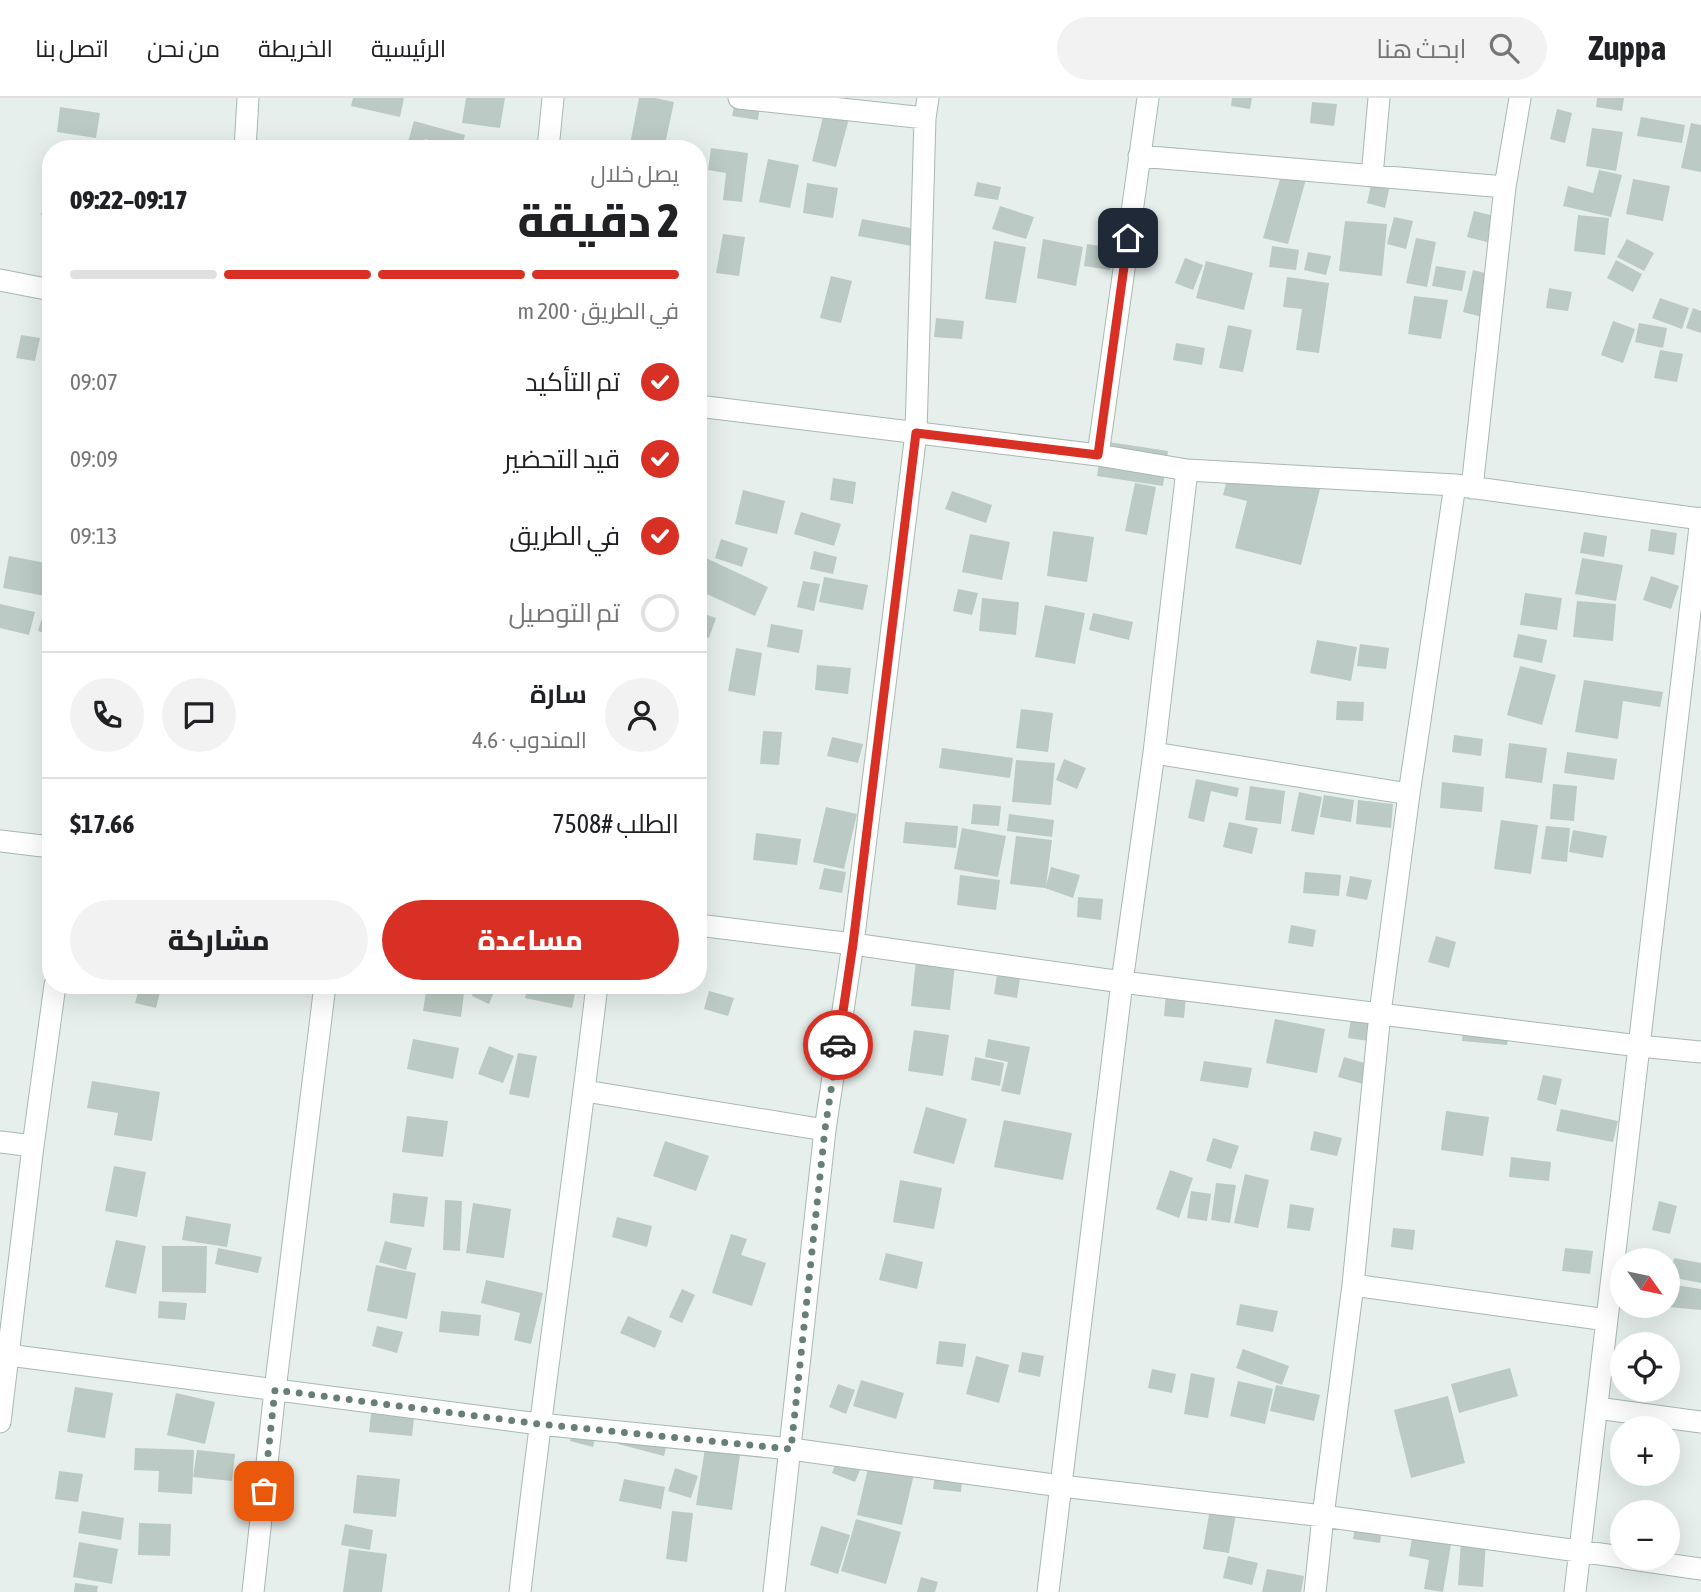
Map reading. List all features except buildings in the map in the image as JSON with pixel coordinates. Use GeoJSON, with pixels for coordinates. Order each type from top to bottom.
{"type":"FeatureCollection","features":[{"type":"Feature","properties":{"kind":"street"},"geometry":{"type":"LineString","coordinates":[[246,140],[248,98]]}},
{"type":"Feature","properties":{"kind":"street"},"geometry":{"type":"LineString","coordinates":[[549,140],[553,98]]}},
{"type":"Feature","properties":{"kind":"street"},"geometry":{"type":"LineString","coordinates":[[739,98],[927,108],[916,433],[853,944],[825,1129],[775,1592]]}},
{"type":"Feature","properties":{"kind":"street"},"geometry":{"type":"LineString","coordinates":[[1098,455],[1147,98]]}},
{"type":"Feature","properties":{"kind":"street"},"geometry":{"type":"LineString","coordinates":[[1372,176],[1379,98]]}},
{"type":"Feature","properties":{"kind":"street"},"geometry":{"type":"LineString","coordinates":[[1315,1592],[1353,1285],[1380,1013],[1409,794],[1464,486],[1505,187],[1520,98]]}},
{"type":"Feature","properties":{"kind":"street"},"geometry":{"type":"LineString","coordinates":[[1139,156],[1505,187]]}},
{"type":"Feature","properties":{"kind":"street"},"geometry":{"type":"LineString","coordinates":[[0,281],[42,288]]}},
{"type":"Feature","properties":{"kind":"street"},"geometry":{"type":"LineString","coordinates":[[707,407],[1098,455],[1187,470],[1464,486],[1701,519],[1575,1592]]}},
{"type":"Feature","properties":{"kind":"street"},"geometry":{"type":"LineString","coordinates":[[1048,1592],[1187,470]]}},
{"type":"Feature","properties":{"kind":"street"},"geometry":{"type":"LineString","coordinates":[[1154,752],[1409,794]]}},
{"type":"Feature","properties":{"kind":"street"},"geometry":{"type":"LineString","coordinates":[[0,841],[42,846]]}},
{"type":"Feature","properties":{"kind":"street"},"geometry":{"type":"LineString","coordinates":[[707,926],[1122,982],[1701,1052]]}},
{"type":"Feature","properties":{"kind":"street"},"geometry":{"type":"LineString","coordinates":[[0,1422],[4,1355],[54,994]]}},
{"type":"Feature","properties":{"kind":"street"},"geometry":{"type":"LineString","coordinates":[[253,1592],[324,994]]}},
{"type":"Feature","properties":{"kind":"street"},"geometry":{"type":"LineString","coordinates":[[520,1592],[539,1424],[596,994]]}},
{"type":"Feature","properties":{"kind":"street"},"geometry":{"type":"LineString","coordinates":[[585,1091],[825,1129]]}},
{"type":"Feature","properties":{"kind":"street"},"geometry":{"type":"LineString","coordinates":[[0,1142],[33,1146]]}},
{"type":"Feature","properties":{"kind":"street"},"geometry":{"type":"LineString","coordinates":[[1353,1285],[1607,1320]]}},
{"type":"Feature","properties":{"kind":"street"},"geometry":{"type":"LineString","coordinates":[[4,1355],[539,1424],[791,1449],[1610,1555]]}},
{"type":"Feature","properties":{"kind":"street"},"geometry":{"type":"LineString","coordinates":[[1597,1408],[1701,1422]]}},
{"type":"Feature","properties":{"kind":"street"},"geometry":{"type":"LineString","coordinates":[[1680,1566],[1701,1569]]}},
{"type":"Feature","properties":{"kind":"way so far"},"geometry":{"type":"LineString","coordinates":[[264,1491],[275,1390],[539,1424],[791,1449],[825,1129],[838,1045]]}},
{"type":"Feature","properties":{"kind":"route"},"geometry":{"type":"LineString","coordinates":[[838,1045],[853,944],[916,433],[1098,455],[1128,238]]}}]}
